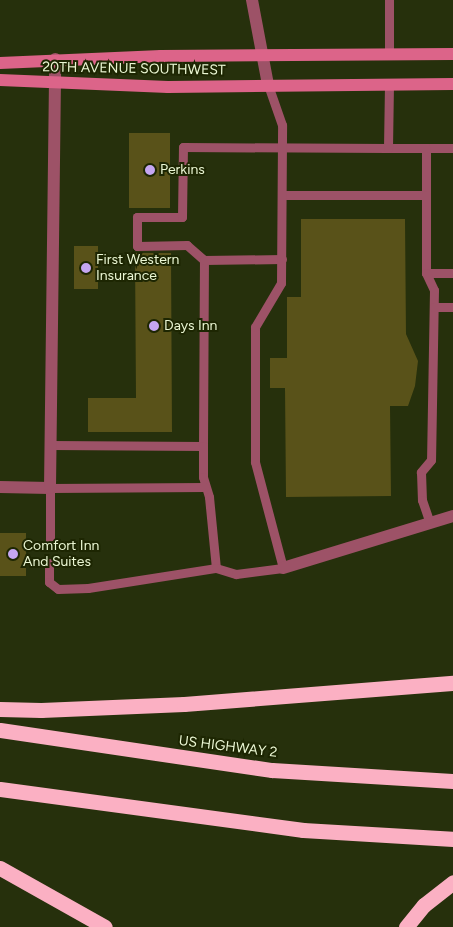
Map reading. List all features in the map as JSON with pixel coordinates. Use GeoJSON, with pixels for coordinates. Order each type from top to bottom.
{"type":"FeatureCollection","features":[{"type":"Feature","properties":{"kind":"highway"},"geometry":{"type":"LineString","coordinates":[[0,709],[41,710],[184,704],[453,683]]}},
{"type":"Feature","properties":{"kind":"highway","name":"US HIGHWAY 2"},"geometry":{"type":"LineString","coordinates":[[0,730],[272,770],[453,781]]}},
{"type":"Feature","properties":{"kind":"highway"},"geometry":{"type":"LineString","coordinates":[[0,789],[303,830],[453,839]]}},
{"type":"Feature","properties":{"kind":"highway"},"geometry":{"type":"LineString","coordinates":[[0,868],[105,927]]}},
{"type":"Feature","properties":{"kind":"highway"},"geometry":{"type":"LineString","coordinates":[[406,927],[424,905],[453,882]]}},
{"type":"Feature","properties":{"kind":"street"},"geometry":{"type":"LineString","coordinates":[[252,0],[268,85]]}},
{"type":"Feature","properties":{"kind":"street","name":"20TH AVENUE SOUTHWEST"},"geometry":{"type":"LineString","coordinates":[[0,63],[55,59],[261,54],[453,54]]}},
{"type":"Feature","properties":{"kind":"street"},"geometry":{"type":"LineString","coordinates":[[0,487],[50,488],[55,59]]}},
{"type":"Feature","properties":{"kind":"street","name":"20TH AVENUE SOUTHWEST"},"geometry":{"type":"LineString","coordinates":[[0,80],[168,87],[453,84]]}},
{"type":"Feature","properties":{"kind":"street"},"geometry":{"type":"LineString","coordinates":[[283,568],[453,516]]}},
{"type":"Feature","properties":{"kind":"lane"},"geometry":{"type":"LineString","coordinates":[[389,0],[389,54]]}},
{"type":"Feature","properties":{"kind":"lane"},"geometry":{"type":"LineString","coordinates":[[388,148],[389,84]]}},
{"type":"Feature","properties":{"kind":"lane"},"geometry":{"type":"LineString","coordinates":[[49,563],[49,582],[58,589],[88,588],[216,568],[236,574],[283,568],[255,462],[255,327],[282,283],[282,125],[268,85]]}},
{"type":"Feature","properties":{"kind":"lane"},"geometry":{"type":"LineString","coordinates":[[282,259],[204,260],[187,245],[137,246],[137,217],[182,217],[183,147],[453,148]]}},
{"type":"Feature","properties":{"kind":"lane"},"geometry":{"type":"LineString","coordinates":[[426,148],[426,273],[434,290],[434,307],[431,460],[421,472],[422,500],[430,523]]}},
{"type":"Feature","properties":{"kind":"lane"},"geometry":{"type":"LineString","coordinates":[[283,195],[426,195]]}},
{"type":"Feature","properties":{"kind":"lane"},"geometry":{"type":"LineString","coordinates":[[204,260],[203,477],[209,497],[216,568]]}},
{"type":"Feature","properties":{"kind":"lane"},"geometry":{"type":"LineString","coordinates":[[426,273],[453,273]]}},
{"type":"Feature","properties":{"kind":"lane"},"geometry":{"type":"LineString","coordinates":[[434,307],[453,307]]}},
{"type":"Feature","properties":{"kind":"lane"},"geometry":{"type":"LineString","coordinates":[[51,445],[203,446]]}},
{"type":"Feature","properties":{"kind":"lane"},"geometry":{"type":"LineString","coordinates":[[50,542],[50,488],[205,488]]}},
{"type":"Feature","properties":{"kind":"building","name":"Perkins"},"geometry":{"type":"Polygon","coordinates":[[[129,133],[170,133],[170,208],[129,208],[129,133]]]}},
{"type":"Feature","properties":{"kind":"building"},"geometry":{"type":"Polygon","coordinates":[[[301,219],[405,219],[406,334],[418,361],[415,386],[408,406],[390,406],[391,496],[286,497],[285,388],[270,388],[270,358],[287,358],[287,297],[301,297],[301,219]]]}},
{"type":"Feature","properties":{"kind":"building","name":"First Western Insurance"},"geometry":{"type":"Polygon","coordinates":[[[74,246],[98,246],[98,289],[74,289],[74,246]]]}},
{"type":"Feature","properties":{"kind":"building","name":"Days Inn"},"geometry":{"type":"Polygon","coordinates":[[[135,253],[171,253],[172,432],[88,432],[88,398],[136,398],[135,253]]]}},
{"type":"Feature","properties":{"kind":"building","name":"Comfort Inn And Suites"},"geometry":{"type":"Polygon","coordinates":[[[0,533],[26,533],[26,576],[0,576],[0,533]]]}},
{"type":"Feature","properties":{"kind":"place","name":"Perkins"},"geometry":{"type":"Point","coordinates":[150,170]}},
{"type":"Feature","properties":{"kind":"place","name":"First Western Insurance"},"geometry":{"type":"Point","coordinates":[86,268]}},
{"type":"Feature","properties":{"kind":"place","name":"Days Inn"},"geometry":{"type":"Point","coordinates":[154,326]}},
{"type":"Feature","properties":{"kind":"place","name":"Comfort Inn And Suites"},"geometry":{"type":"Point","coordinates":[13,554]}}]}
